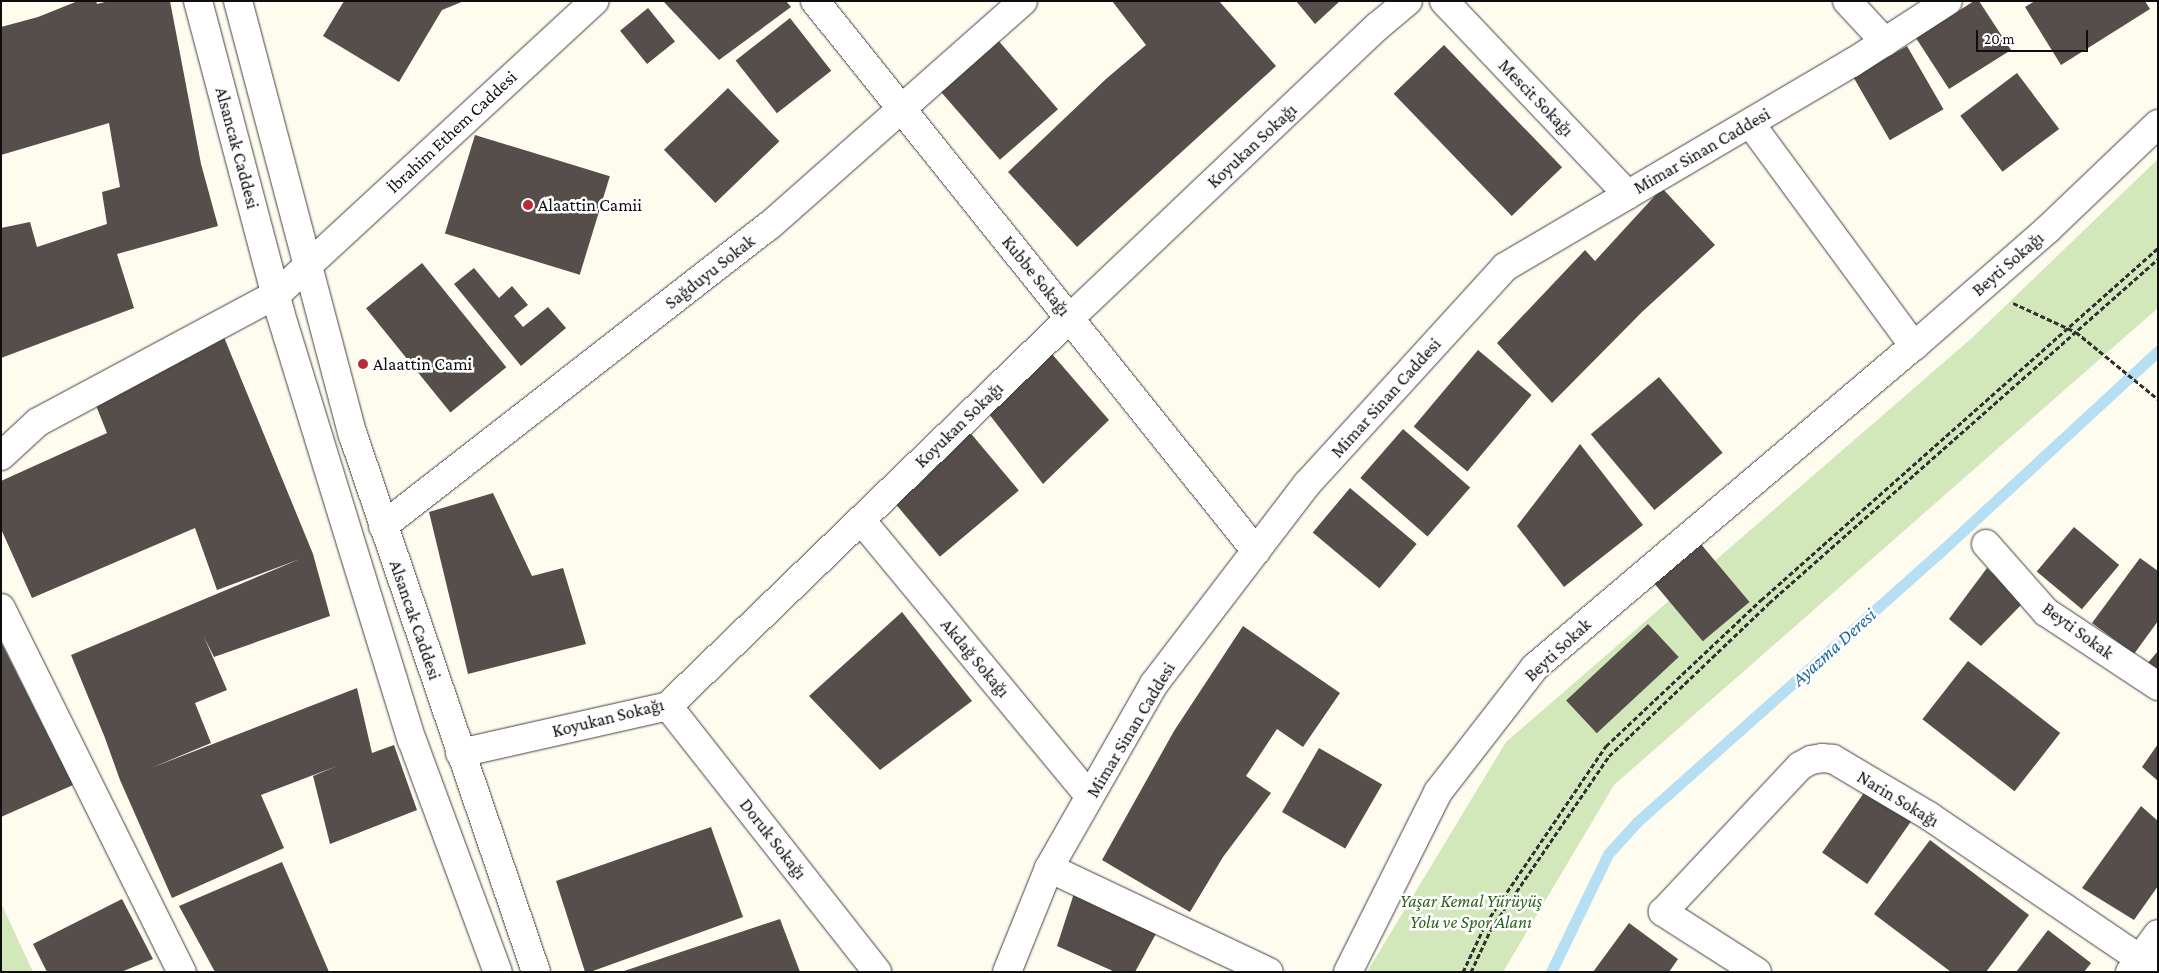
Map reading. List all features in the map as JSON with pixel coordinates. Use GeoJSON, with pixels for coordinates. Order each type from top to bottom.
{"type":"FeatureCollection","features":[{"type":"Feature","properties":{"kind":"street","name":"Alsancak Caddesi"},"geometry":{"type":"LineString","coordinates":[[198,1],[282,321],[412,740],[498,972]]}},
{"type":"Feature","properties":{"kind":"street","name":"Alsancak Caddesi"},"geometry":{"type":"LineString","coordinates":[[238,1],[353,435],[536,972]]}},
{"type":"Feature","properties":{"kind":"street","name":"İbrahim Ethem Caddesi"},"geometry":{"type":"LineString","coordinates":[[309,264],[595,1]]}},
{"type":"Feature","properties":{"kind":"street","name":"Kubbe Sokağı"},"geometry":{"type":"LineString","coordinates":[[815,1],[1256,551]]}},
{"type":"Feature","properties":{"kind":"street","name":"Sağduyu Sokak"},"geometry":{"type":"LineString","coordinates":[[383,526],[769,226],[1023,1]]}},
{"type":"Feature","properties":{"kind":"street","name":"Koyukan Sokağı"},"geometry":{"type":"LineString","coordinates":[[460,753],[668,706],[1070,318],[1378,26],[1408,1]]}},
{"type":"Feature","properties":{"kind":"street","name":"Mescit Sokağı"},"geometry":{"type":"LineString","coordinates":[[1444,1],[1628,195]]}},
{"type":"Feature","properties":{"kind":"street"},"geometry":{"type":"LineString","coordinates":[[1847,1],[1885,42]]}},
{"type":"Feature","properties":{"kind":"street","name":"Mimar Sinan Caddesi"},"geometry":{"type":"LineString","coordinates":[[1007,972],[1049,868],[1154,684],[1307,484],[1505,267],[1885,42],[1948,1]]}},
{"type":"Feature","properties":{"kind":"street"},"geometry":{"type":"LineString","coordinates":[[1750,123],[1914,346]]}},
{"type":"Feature","properties":{"kind":"street","name":"Beyti Sokağı"},"geometry":{"type":"LineString","coordinates":[[1854,398],[2048,229],[2158,124]]}},
{"type":"Feature","properties":{"kind":"street"},"geometry":{"type":"LineString","coordinates":[[1,456],[38,422],[276,294],[309,264]]}},
{"type":"Feature","properties":{"kind":"street","name":"Beyti Sokak"},"geometry":{"type":"LineString","coordinates":[[1348,972],[1438,792],[1534,667],[1854,398]]}},
{"type":"Feature","properties":{"kind":"street","name":"Akdağ Sokağı"},"geometry":{"type":"LineString","coordinates":[[861,520],[1090,796]]}},
{"type":"Feature","properties":{"kind":"street","name":"Beyti Sokak"},"geometry":{"type":"LineString","coordinates":[[1986,544],[2046,612],[2158,686]]}},
{"type":"Feature","properties":{"kind":"street"},"geometry":{"type":"LineString","coordinates":[[1,608],[182,972]]}},
{"type":"Feature","properties":{"kind":"street","name":"Doruk Sokağı"},"geometry":{"type":"LineString","coordinates":[[668,706],[877,972]]}},
{"type":"Feature","properties":{"kind":"street","name":"Narin Sokağı"},"geometry":{"type":"LineString","coordinates":[[1757,972],[1663,912],[1800,766],[1811,760],[1822,758],[1833,760],[1929,816],[2142,967]]}},
{"type":"Feature","properties":{"kind":"street"},"geometry":{"type":"LineString","coordinates":[[1049,868],[1269,972]]}},
{"type":"Feature","properties":{"kind":"street"},"geometry":{"type":"LineString","coordinates":[[2142,967],[2158,934]]}},
{"type":"Feature","properties":{"kind":"path"},"geometry":{"type":"LineString","coordinates":[[1463,972],[1486,923],[1606,746],[1761,600],[2158,248]]}},
{"type":"Feature","properties":{"kind":"path"},"geometry":{"type":"LineString","coordinates":[[1471,972],[1491,929],[1609,756],[1769,603],[2158,259]]}},
{"type":"Feature","properties":{"kind":"path"},"geometry":{"type":"LineString","coordinates":[[1980,288],[2076,332],[2158,399]]}},
{"type":"Feature","properties":{"kind":"green space","name":"Yaşar Kemal Yürüyüş Yolu ve Spor Alanı"},"geometry":{"type":"Polygon","coordinates":[[[2158,159],[2158,308],[1614,785],[1503,972],[1367,972],[1506,742],[1973,337],[2158,159]]]}},
{"type":"Feature","properties":{"kind":"green space"},"geometry":{"type":"Polygon","coordinates":[[[1,903],[33,972],[1,972],[1,903]]]}},
{"type":"Feature","properties":{"kind":"building"},"geometry":{"type":"Polygon","coordinates":[[[78,1],[96,1],[97,4],[109,1],[170,1],[201,164],[218,226],[117,254],[134,308],[1,358],[1,228],[30,222],[37,247],[107,224],[102,192],[120,187],[109,123],[1,155],[1,27],[38,17],[78,1]]]}},
{"type":"Feature","properties":{"kind":"building"},"geometry":{"type":"Polygon","coordinates":[[[344,1],[464,1],[442,10],[399,82],[323,36],[344,1]]]}},
{"type":"Feature","properties":{"kind":"building"},"geometry":{"type":"Polygon","coordinates":[[[663,1],[786,1],[791,7],[719,60],[663,1]]]}},
{"type":"Feature","properties":{"kind":"building"},"geometry":{"type":"Polygon","coordinates":[[[1112,1],[1219,1],[1276,66],[1077,247],[1008,172],[1106,79],[1146,45],[1112,1]]]}},
{"type":"Feature","properties":{"kind":"building"},"geometry":{"type":"Polygon","coordinates":[[[1296,1],[1340,1],[1315,24],[1296,1]]]}},
{"type":"Feature","properties":{"kind":"building"},"geometry":{"type":"Polygon","coordinates":[[[1974,1],[1979,1],[2011,50],[1949,89],[1916,38],[1974,1]]]}},
{"type":"Feature","properties":{"kind":"building"},"geometry":{"type":"Polygon","coordinates":[[[2035,1],[2145,1],[2150,9],[2061,65],[2025,7],[2035,1]]]}},
{"type":"Feature","properties":{"kind":"building"},"geometry":{"type":"Polygon","coordinates":[[[648,8],[675,41],[647,64],[620,31],[648,8]]]}},
{"type":"Feature","properties":{"kind":"building"},"geometry":{"type":"Polygon","coordinates":[[[790,18],[831,71],[777,113],[736,60],[790,18]]]}},
{"type":"Feature","properties":{"kind":"building"},"geometry":{"type":"Polygon","coordinates":[[[997,39],[1058,109],[1000,160],[939,90],[997,39]]]}},
{"type":"Feature","properties":{"kind":"building"},"geometry":{"type":"Polygon","coordinates":[[[1444,45],[1562,167],[1512,216],[1394,94],[1444,45]]]}},
{"type":"Feature","properties":{"kind":"building"},"geometry":{"type":"Polygon","coordinates":[[[1907,46],[1944,109],[1890,140],[1853,77],[1907,46]]]}},
{"type":"Feature","properties":{"kind":"building"},"geometry":{"type":"Polygon","coordinates":[[[2017,73],[2059,129],[2002,172],[1960,116],[2017,73]]]}},
{"type":"Feature","properties":{"kind":"building"},"geometry":{"type":"Polygon","coordinates":[[[728,88],[779,141],[715,203],[664,150],[728,88]]]}},
{"type":"Feature","properties":{"kind":"building","name":"Alaattin Camii"},"geometry":{"type":"Polygon","coordinates":[[[475,135],[610,176],[580,275],[445,233],[475,135]]]}},
{"type":"Feature","properties":{"kind":"building"},"geometry":{"type":"Polygon","coordinates":[[[1662,188],[1715,245],[1642,312],[1552,403],[1497,343],[1585,250],[1595,261],[1662,188]]]}},
{"type":"Feature","properties":{"kind":"building"},"geometry":{"type":"Polygon","coordinates":[[[422,263],[506,367],[450,412],[366,308],[422,263]]]}},
{"type":"Feature","properties":{"kind":"building"},"geometry":{"type":"Polygon","coordinates":[[[474,268],[499,298],[512,286],[528,305],[514,316],[523,327],[548,307],[566,328],[521,366],[454,284],[474,268]]]}},
{"type":"Feature","properties":{"kind":"building"},"geometry":{"type":"Polygon","coordinates":[[[219,325],[313,554],[330,616],[214,657],[204,637],[227,690],[195,703],[211,743],[151,768],[357,688],[372,753],[394,745],[417,810],[330,844],[313,776],[337,766],[261,795],[284,848],[172,898],[120,780],[71,655],[300,559],[217,590],[195,528],[32,598],[1,529],[1,481],[107,433],[91,393],[219,325]]]}},
{"type":"Feature","properties":{"kind":"building"},"geometry":{"type":"Polygon","coordinates":[[[1478,350],[1532,395],[1467,472],[1414,427],[1478,350]]]}},
{"type":"Feature","properties":{"kind":"building"},"geometry":{"type":"Polygon","coordinates":[[[1052,354],[1109,420],[1043,484],[989,414],[1052,354]]]}},
{"type":"Feature","properties":{"kind":"building"},"geometry":{"type":"Polygon","coordinates":[[[1659,377],[1723,453],[1654,510],[1591,434],[1659,377]]]}},
{"type":"Feature","properties":{"kind":"building"},"geometry":{"type":"Polygon","coordinates":[[[1403,429],[1470,487],[1428,536],[1360,478],[1403,429]]]}},
{"type":"Feature","properties":{"kind":"building"},"geometry":{"type":"Polygon","coordinates":[[[968,430],[1019,491],[940,557],[889,496],[968,430]]]}},
{"type":"Feature","properties":{"kind":"building"},"geometry":{"type":"Polygon","coordinates":[[[1580,444],[1643,525],[1564,587],[1517,526],[1580,444]]]}},
{"type":"Feature","properties":{"kind":"building"},"geometry":{"type":"Polygon","coordinates":[[[1350,488],[1417,544],[1379,588],[1313,532],[1350,488]]]}},
{"type":"Feature","properties":{"kind":"building"},"geometry":{"type":"Polygon","coordinates":[[[493,493],[532,576],[563,568],[586,644],[468,674],[429,512],[493,493]]]}},
{"type":"Feature","properties":{"kind":"building"},"geometry":{"type":"Polygon","coordinates":[[[2074,527],[2119,565],[2082,609],[2037,571],[2074,527]]]}},
{"type":"Feature","properties":{"kind":"building"},"geometry":{"type":"Polygon","coordinates":[[[1700,543],[1749,602],[1703,641],[1653,582],[1700,543]]]}},
{"type":"Feature","properties":{"kind":"building"},"geometry":{"type":"Polygon","coordinates":[[[2140,558],[2158,571],[2158,621],[2134,654],[2092,623],[2140,558]]]}},
{"type":"Feature","properties":{"kind":"building"},"geometry":{"type":"Polygon","coordinates":[[[1987,568],[2023,603],[1981,646],[1949,619],[1987,568]]]}},
{"type":"Feature","properties":{"kind":"building"},"geometry":{"type":"Polygon","coordinates":[[[902,612],[972,701],[880,770],[809,696],[902,612]]]}},
{"type":"Feature","properties":{"kind":"building"},"geometry":{"type":"Polygon","coordinates":[[[1648,624],[1679,657],[1597,733],[1566,700],[1648,624]]]}},
{"type":"Feature","properties":{"kind":"building"},"geometry":{"type":"Polygon","coordinates":[[[1243,626],[1340,693],[1303,747],[1277,729],[1246,776],[1271,793],[1223,857],[1190,912],[1102,860],[1174,731],[1243,626]]]}},
{"type":"Feature","properties":{"kind":"building"},"geometry":{"type":"Polygon","coordinates":[[[1,642],[73,785],[1,817],[1,642]]]}},
{"type":"Feature","properties":{"kind":"building"},"geometry":{"type":"Polygon","coordinates":[[[2158,651],[2158,674],[2147,664],[2158,651]]]}},
{"type":"Feature","properties":{"kind":"building"},"geometry":{"type":"Polygon","coordinates":[[[1968,661],[2060,733],[2015,791],[1922,719],[1968,661]]]}},
{"type":"Feature","properties":{"kind":"building"},"geometry":{"type":"Polygon","coordinates":[[[2158,744],[2158,781],[2142,767],[2158,744]]]}},
{"type":"Feature","properties":{"kind":"building"},"geometry":{"type":"Polygon","coordinates":[[[1319,748],[1382,784],[1345,849],[1282,812],[1319,748]]]}},
{"type":"Feature","properties":{"kind":"building"},"geometry":{"type":"Polygon","coordinates":[[[1868,787],[1913,819],[1867,884],[1822,853],[1868,787]]]}},
{"type":"Feature","properties":{"kind":"building"},"geometry":{"type":"Polygon","coordinates":[[[2141,806],[2158,821],[2158,886],[2134,920],[2082,888],[2141,806]]]}},
{"type":"Feature","properties":{"kind":"building"},"geometry":{"type":"Polygon","coordinates":[[[711,827],[743,917],[590,972],[585,972],[556,881],[711,827]]]}},
{"type":"Feature","properties":{"kind":"building"},"geometry":{"type":"Polygon","coordinates":[[[1930,840],[2029,915],[1986,972],[1951,972],[1874,914],[1930,840]]]}},
{"type":"Feature","properties":{"kind":"building"},"geometry":{"type":"Polygon","coordinates":[[[282,862],[329,972],[215,972],[179,906],[282,862]]]}},
{"type":"Feature","properties":{"kind":"building"},"geometry":{"type":"Polygon","coordinates":[[[1078,881],[1163,921],[1135,972],[1115,972],[1057,946],[1078,881]]]}},
{"type":"Feature","properties":{"kind":"building"},"geometry":{"type":"Polygon","coordinates":[[[122,899],[153,959],[121,972],[47,972],[33,944],[122,899]]]}},
{"type":"Feature","properties":{"kind":"building"},"geometry":{"type":"Polygon","coordinates":[[[780,919],[800,972],[624,972],[624,971],[780,919]]]}},
{"type":"Feature","properties":{"kind":"building"},"geometry":{"type":"Polygon","coordinates":[[[1629,923],[1678,959],[1669,972],[1593,972],[1629,923]]]}},
{"type":"Feature","properties":{"kind":"building"},"geometry":{"type":"Polygon","coordinates":[[[2048,930],[2091,963],[2084,972],[2016,972],[2048,930]]]}},
{"type":"Feature","properties":{"kind":"waterway","name":"Ayazma Deresi"},"geometry":{"type":"LineString","coordinates":[[1551,972],[1608,854],[1637,822],[1937,555],[2158,351]]}},
{"type":"Feature","properties":{"kind":"place","name":"Alaattin Camii"},"geometry":{"type":"Point","coordinates":[528,205]}},
{"type":"Feature","properties":{"kind":"place","name":"Alaattin Cami"},"geometry":{"type":"Point","coordinates":[363,364]}}]}
